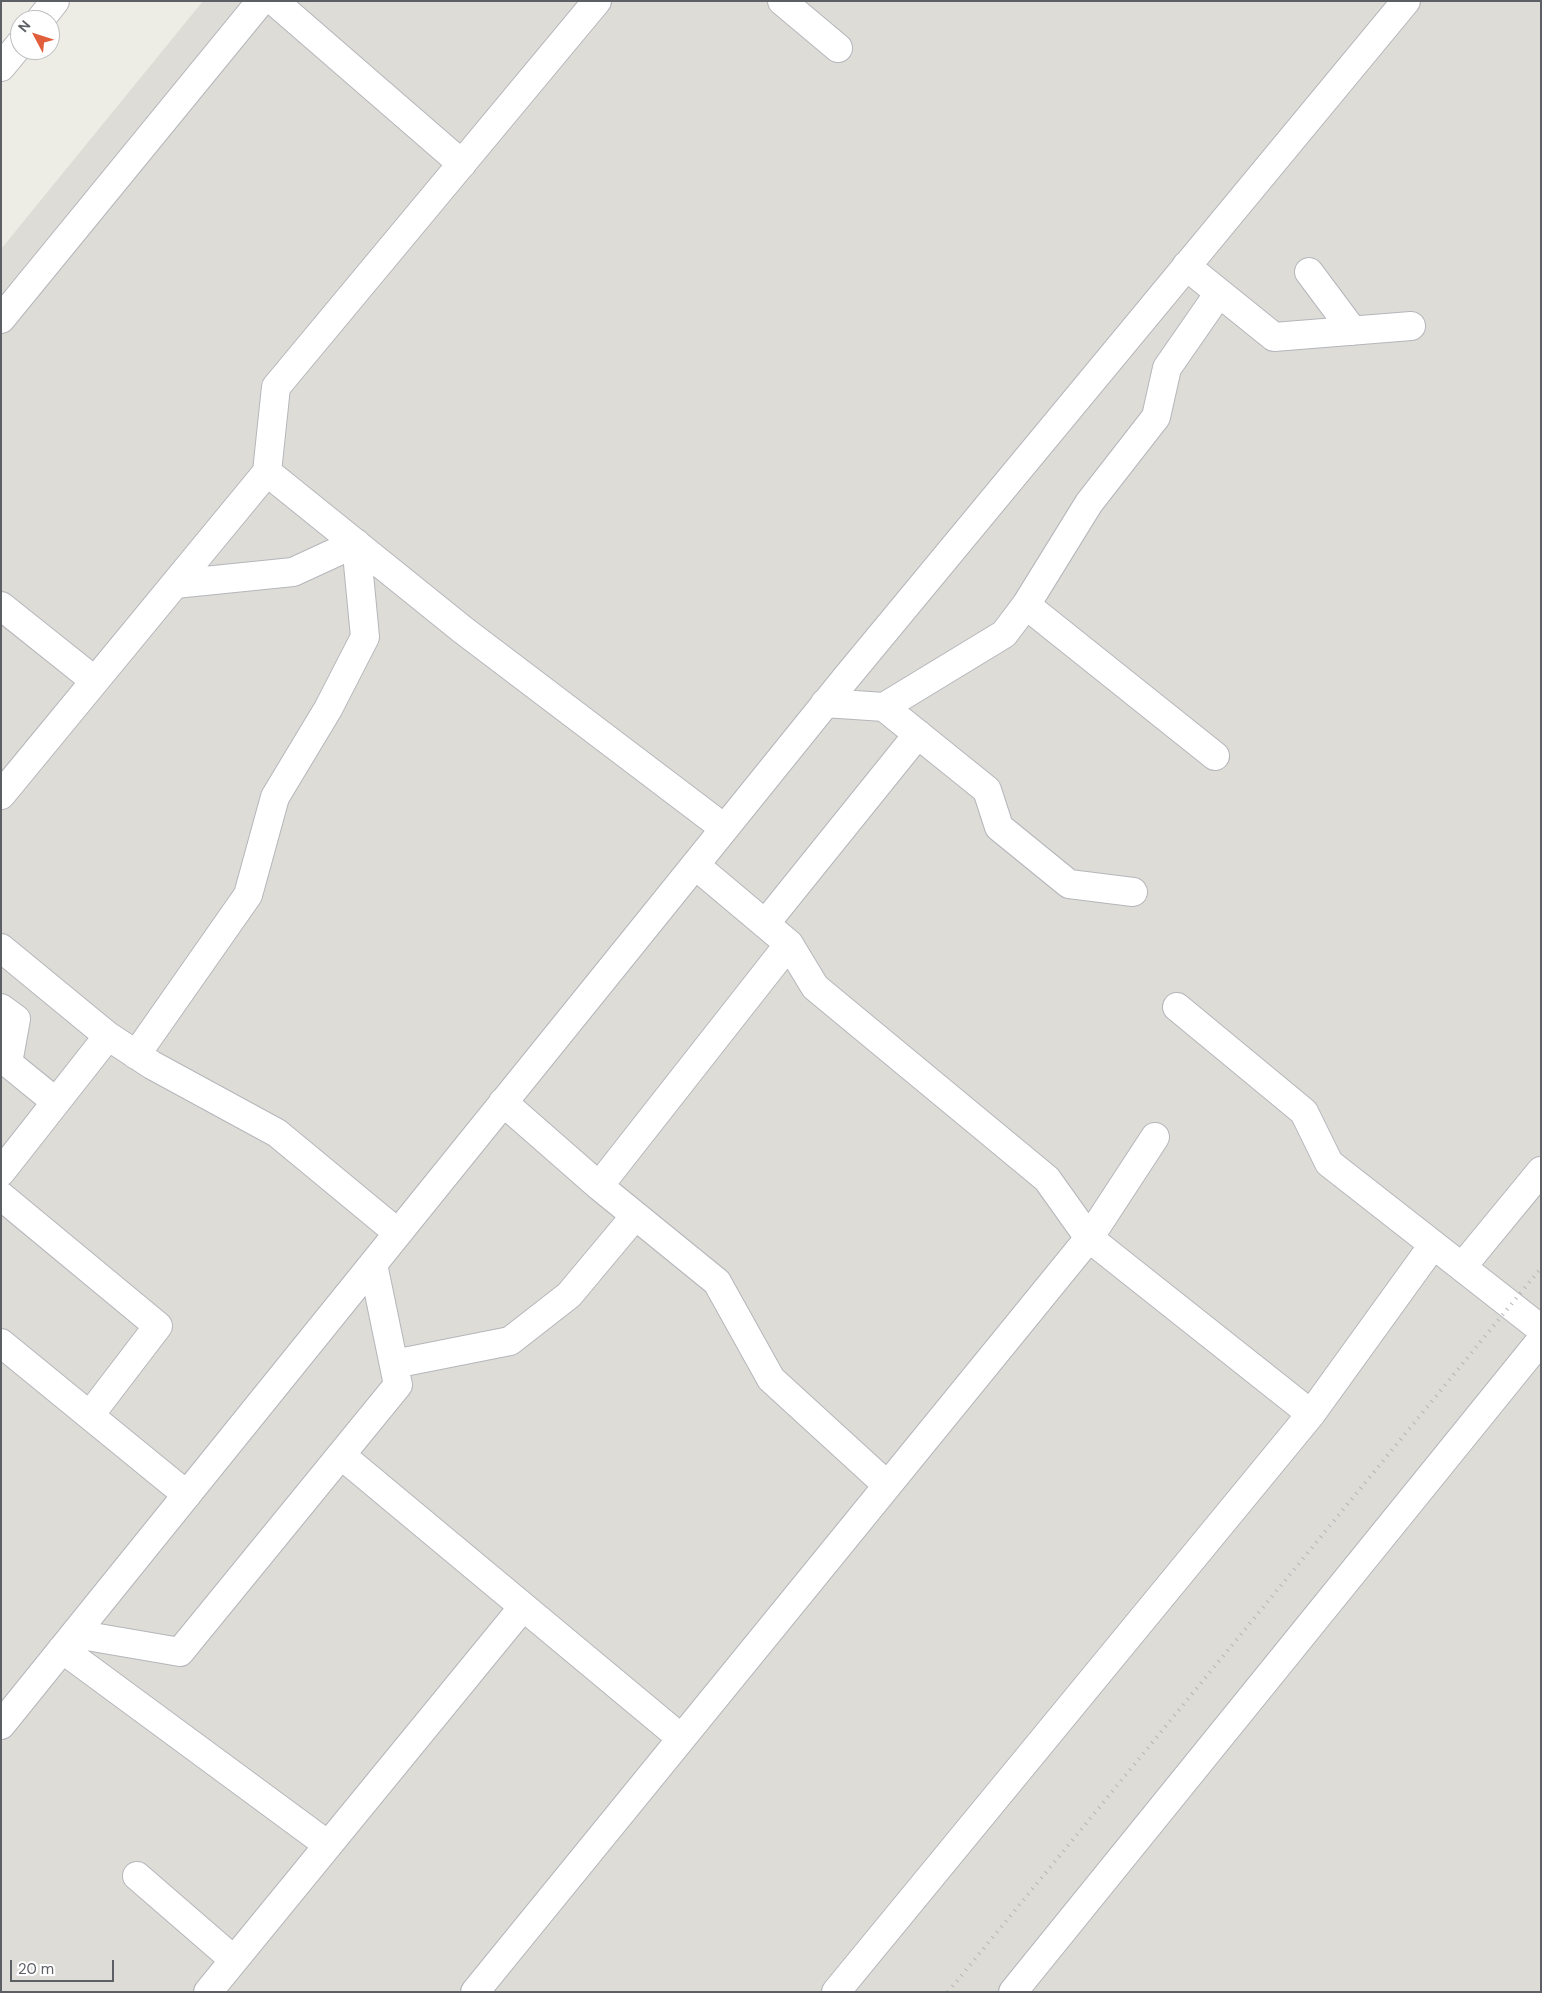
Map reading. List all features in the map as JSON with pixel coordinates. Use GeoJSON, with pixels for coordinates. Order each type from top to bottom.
{"type":"FeatureCollection","features":[{"type":"Feature","properties":{"kind":"street"},"geometry":{"type":"LineString","coordinates":[[1,319],[261,1]]}},
{"type":"Feature","properties":{"kind":"street"},"geometry":{"type":"LineString","coordinates":[[274,1],[462,164]]}},
{"type":"Feature","properties":{"kind":"street"},"geometry":{"type":"LineString","coordinates":[[1,795],[267,472],[276,388],[597,1]]}},
{"type":"Feature","properties":{"kind":"street"},"geometry":{"type":"LineString","coordinates":[[782,1],[838,48]]}},
{"type":"Feature","properties":{"kind":"street"},"geometry":{"type":"LineString","coordinates":[[1,1725],[825,704],[1406,1]]}},
{"type":"Feature","properties":{"kind":"street"},"geometry":{"type":"LineString","coordinates":[[1,67],[10,56]]}},
{"type":"Feature","properties":{"kind":"street"},"geometry":{"type":"LineString","coordinates":[[1186,266],[1274,337],[1412,326]]}},
{"type":"Feature","properties":{"kind":"street"},"geometry":{"type":"LineString","coordinates":[[1309,272],[1352,331]]}},
{"type":"Feature","properties":{"kind":"street"},"geometry":{"type":"LineString","coordinates":[[825,704],[884,707],[1004,634],[1026,605],[1089,503],[1156,417],[1167,368],[1219,293]]}},
{"type":"Feature","properties":{"kind":"street"},"geometry":{"type":"LineString","coordinates":[[267,472],[463,630],[724,828]]}},
{"type":"Feature","properties":{"kind":"street"},"geometry":{"type":"LineString","coordinates":[[175,584],[293,572],[356,543]]}},
{"type":"Feature","properties":{"kind":"street"},"geometry":{"type":"LineString","coordinates":[[136,1055],[248,895],[276,797],[328,709],[365,637],[356,543]]}},
{"type":"Feature","properties":{"kind":"street"},"geometry":{"type":"LineString","coordinates":[[1026,605],[1215,756]]}},
{"type":"Feature","properties":{"kind":"street"},"geometry":{"type":"LineString","coordinates":[[1,606],[95,681]]}},
{"type":"Feature","properties":{"kind":"street"},"geometry":{"type":"LineString","coordinates":[[884,707],[987,790],[999,827],[1070,884],[1133,892]]}},
{"type":"Feature","properties":{"kind":"street"},"geometry":{"type":"LineString","coordinates":[[765,924],[918,734]]}},
{"type":"Feature","properties":{"kind":"street"},"geometry":{"type":"LineString","coordinates":[[695,865],[789,944],[815,987],[1047,1179],[1089,1238],[1311,1414]]}},
{"type":"Feature","properties":{"kind":"street"},"geometry":{"type":"LineString","coordinates":[[599,1186],[789,944]]}},
{"type":"Feature","properties":{"kind":"street"},"geometry":{"type":"LineString","coordinates":[[1,948],[108,1036],[136,1055],[277,1134],[398,1233]]}},
{"type":"Feature","properties":{"kind":"street"},"geometry":{"type":"LineString","coordinates":[[1,1008],[16,1019],[5,1060],[56,1102]]}},
{"type":"Feature","properties":{"kind":"street"},"geometry":{"type":"LineString","coordinates":[[1177,1008],[1304,1112],[1329,1163],[1541,1329]]}},
{"type":"Feature","properties":{"kind":"street"},"geometry":{"type":"LineString","coordinates":[[1,1172],[108,1036]]}},
{"type":"Feature","properties":{"kind":"street"},"geometry":{"type":"LineString","coordinates":[[503,1102],[599,1186],[717,1282],[771,1379],[887,1485]]}},
{"type":"Feature","properties":{"kind":"street"},"geometry":{"type":"LineString","coordinates":[[475,1992],[1089,1238],[1155,1137]]}},
{"type":"Feature","properties":{"kind":"street"},"geometry":{"type":"LineString","coordinates":[[1462,1267],[1541,1171]]}},
{"type":"Feature","properties":{"kind":"street"},"geometry":{"type":"LineString","coordinates":[[1,1196],[158,1326],[90,1415]]}},
{"type":"Feature","properties":{"kind":"street"},"geometry":{"type":"LineString","coordinates":[[394,1364],[510,1341],[568,1295],[635,1216]]}},
{"type":"Feature","properties":{"kind":"street"},"geometry":{"type":"LineString","coordinates":[[836,1992],[1311,1414],[1433,1245]]}},
{"type":"Feature","properties":{"kind":"street"},"geometry":{"type":"LineString","coordinates":[[68,1642],[180,1652],[398,1385],[373,1264]]}},
{"type":"Feature","properties":{"kind":"street"},"geometry":{"type":"LineString","coordinates":[[1013,1992],[1541,1340]]}},
{"type":"Feature","properties":{"kind":"street"},"geometry":{"type":"LineString","coordinates":[[1,1343],[187,1494]]}},
{"type":"Feature","properties":{"kind":"street"},"geometry":{"type":"LineString","coordinates":[[341,1455],[681,1738]]}},
{"type":"Feature","properties":{"kind":"street"},"geometry":{"type":"LineString","coordinates":[[208,1992],[523,1607]]}},
{"type":"Feature","properties":{"kind":"street"},"geometry":{"type":"LineString","coordinates":[[68,1642],[328,1845]]}},
{"type":"Feature","properties":{"kind":"street"},"geometry":{"type":"LineString","coordinates":[[137,1876],[234,1960]]}},
{"type":"Feature","properties":{"kind":"shaded area"},"geometry":{"type":"Polygon","coordinates":[[[203,1],[1541,1],[1541,1992],[1,1992],[1,249],[203,1]]]}},
{"type":"Feature","properties":{"kind":"railway"},"geometry":{"type":"LineString","coordinates":[[948,1992],[1541,1268]]}}]}
